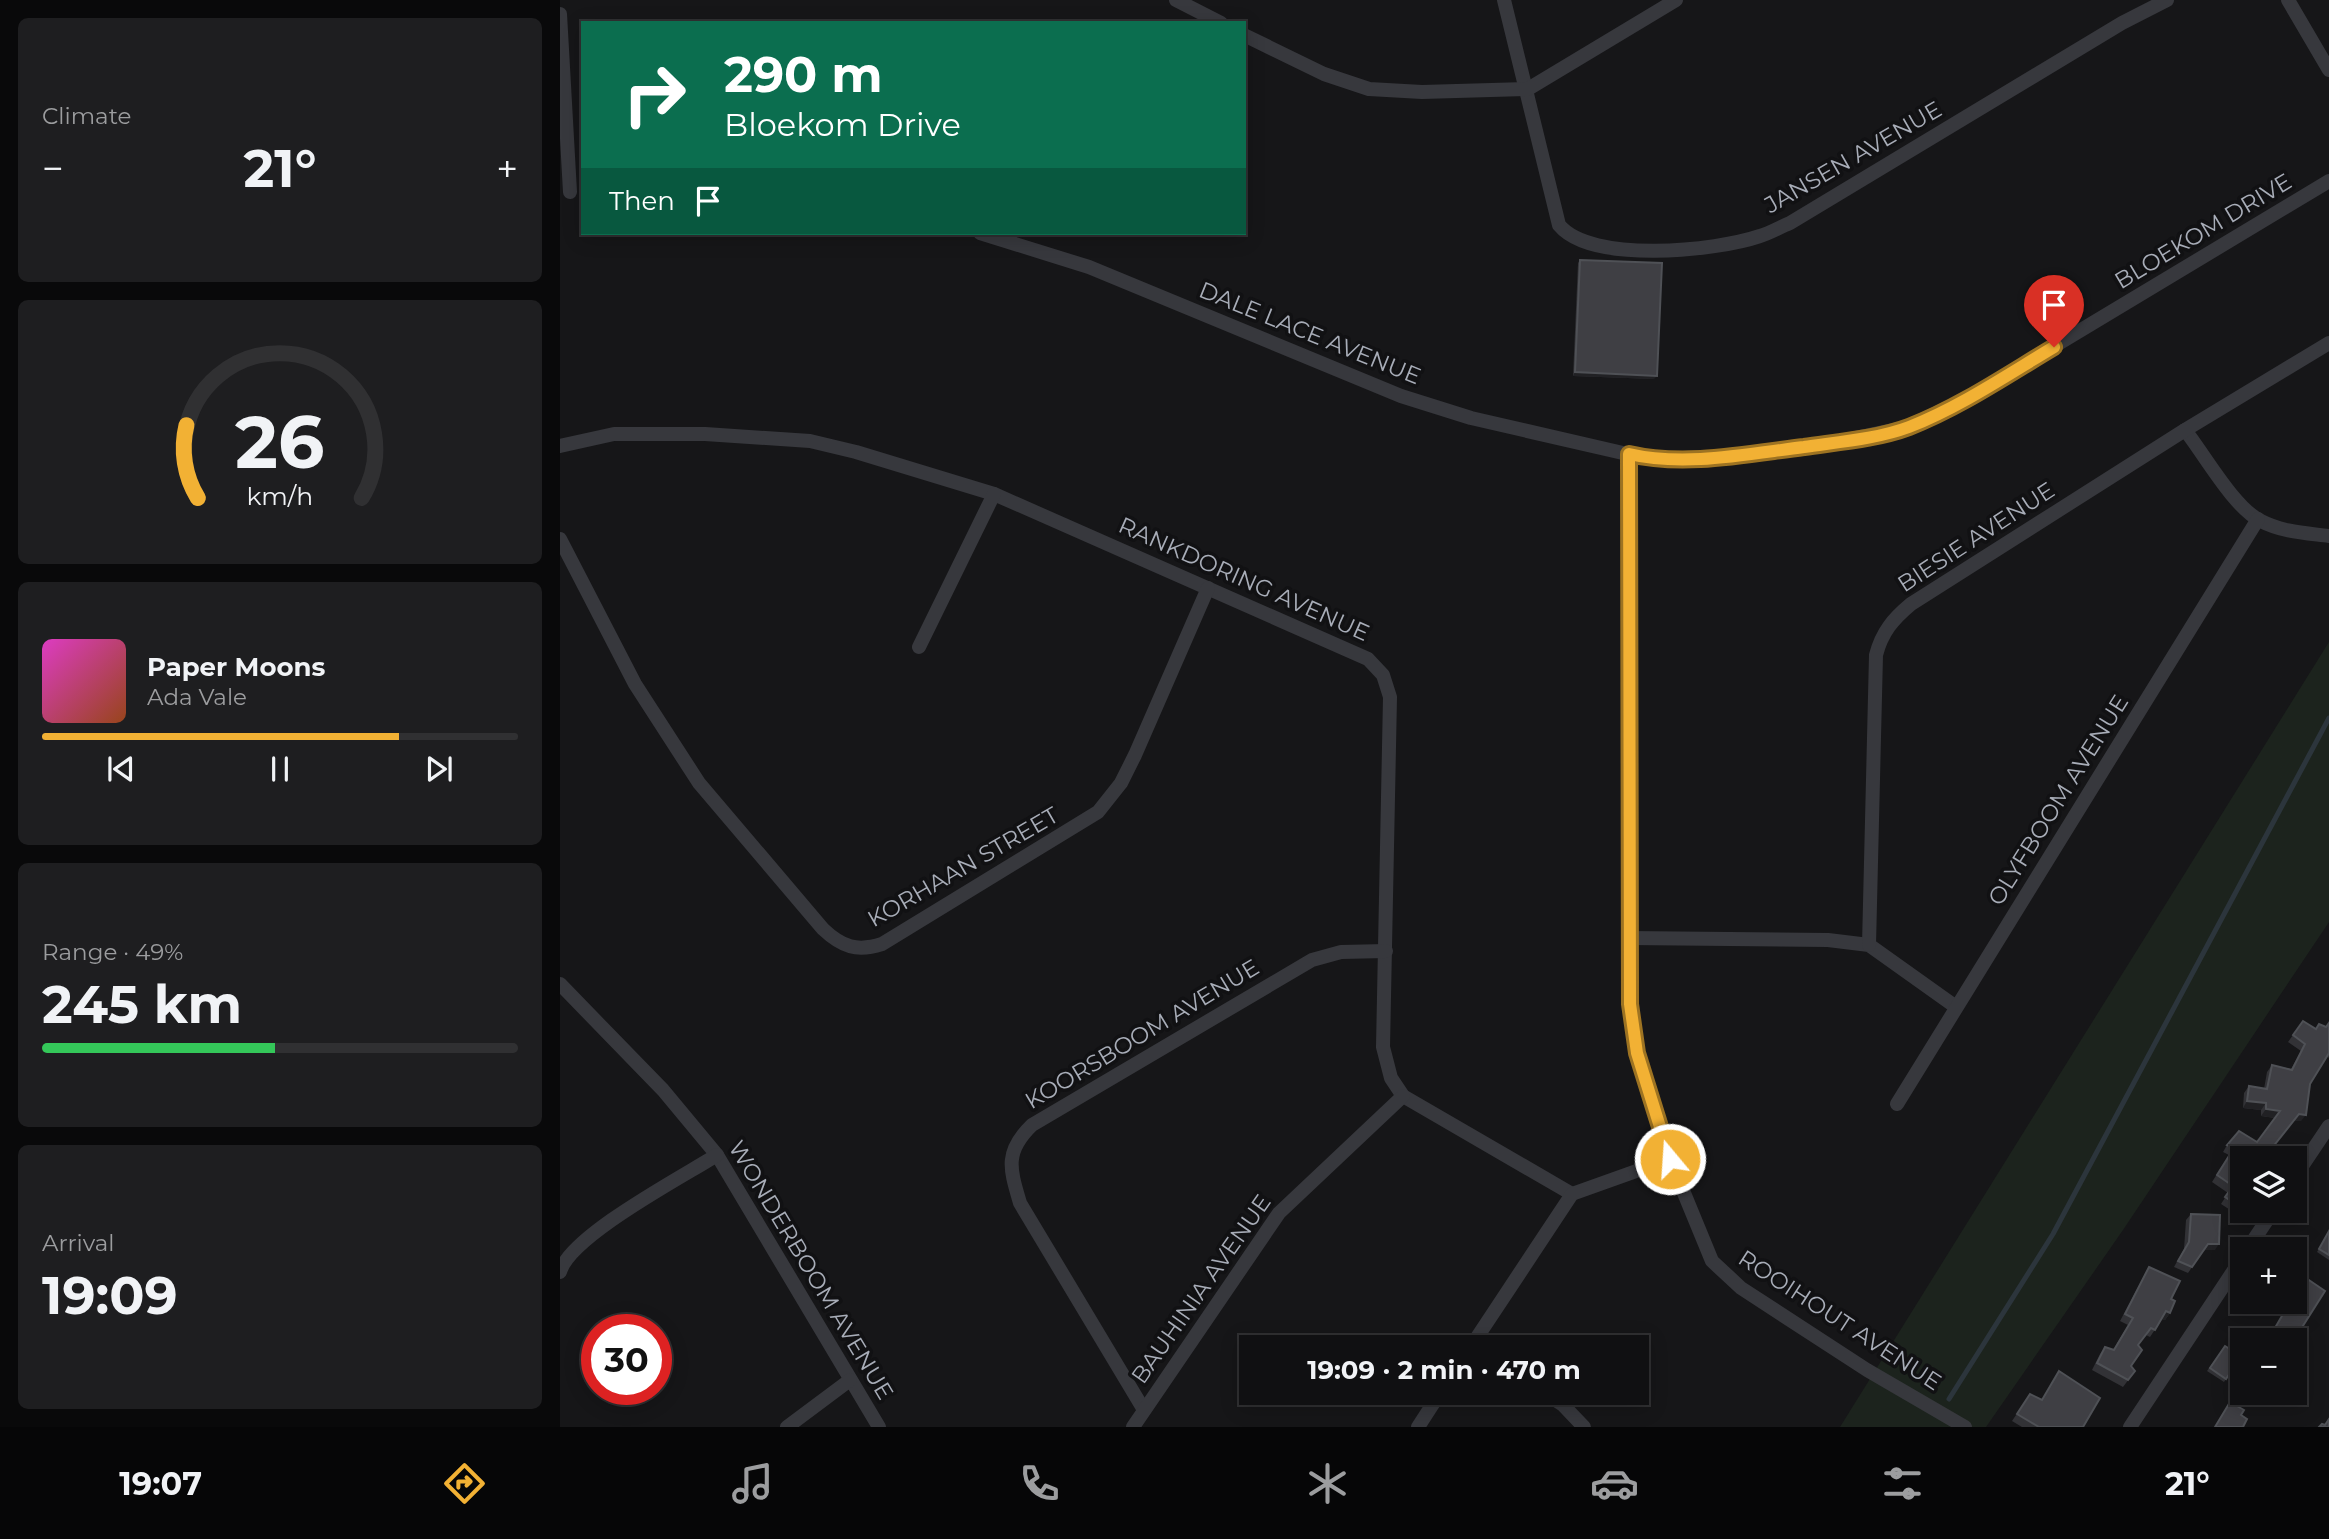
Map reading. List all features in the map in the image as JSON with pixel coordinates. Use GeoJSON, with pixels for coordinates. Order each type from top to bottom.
{"type":"FeatureCollection","features":[{"type":"Feature","properties":{"kind":"street"},"geometry":{"type":"LineString","coordinates":[[1176,0],[1217,21]]}},
{"type":"Feature","properties":{"kind":"street","name":"JANSEN AVENUE"},"geometry":{"type":"LineString","coordinates":[[1504,0],[1528,89],[1555,216],[1566,234],[1609,246],[1664,250],[1695,248],[1759,237],[1790,223],[2110,30],[2168,0]]}},
{"type":"Feature","properties":{"kind":"street"},"geometry":{"type":"LineString","coordinates":[[1246,36],[1324,74],[1369,89],[1422,92],[1528,89],[1676,0]]}},
{"type":"Feature","properties":{"kind":"street"},"geometry":{"type":"LineString","coordinates":[[2288,0],[2329,70]]}},
{"type":"Feature","properties":{"kind":"street"},"geometry":{"type":"LineString","coordinates":[[560,14],[571,193]]}},
{"type":"Feature","properties":{"kind":"street","name":"BLOEKOM DRIVE"},"geometry":{"type":"LineString","coordinates":[[1629,454],[1669,461],[1715,457],[1836,442],[1907,428],[1989,386],[2329,181]]}},
{"type":"Feature","properties":{"kind":"street","name":"DALE LACE AVENUE"},"geometry":{"type":"LineString","coordinates":[[986,235],[1089,267],[1401,396],[1471,418],[1629,454]]}},
{"type":"Feature","properties":{"kind":"street","name":"BIESIE AVENUE"},"geometry":{"type":"LineString","coordinates":[[1869,944],[1874,690],[1876,655],[1885,630],[1911,604],[2185,430],[2329,343]]}},
{"type":"Feature","properties":{"kind":"street"},"geometry":{"type":"LineString","coordinates":[[2185,430],[2239,500],[2258,519],[2293,532],[2329,536]]}},
{"type":"Feature","properties":{"kind":"street","name":"RANKDORING AVENUE"},"geometry":{"type":"LineString","coordinates":[[560,446],[597,437],[638,432],[798,439],[856,452],[994,494],[1357,653],[1377,666],[1383,675],[1391,710],[1383,1047],[1391,1078],[1403,1096]]}},
{"type":"Feature","properties":{"kind":"street","name":"ROOIHOUT AVENUE"},"geometry":{"type":"LineString","coordinates":[[1629,454],[1630,1004],[1637,1053],[1670,1159],[1703,1245],[1725,1275],[1867,1370],[1965,1427]]}},
{"type":"Feature","properties":{"kind":"street"},"geometry":{"type":"LineString","coordinates":[[919,647],[994,494]]}},
{"type":"Feature","properties":{"kind":"street","name":"OLYFBOOM AVENUE"},"geometry":{"type":"LineString","coordinates":[[1897,1104],[2258,519]]}},
{"type":"Feature","properties":{"kind":"street","name":"KORHAAN STREET"},"geometry":{"type":"LineString","coordinates":[[560,539],[635,684],[699,783],[823,929],[836,941],[864,950],[882,944],[1098,812],[1121,783],[1135,755],[1208,588]]}},
{"type":"Feature","properties":{"kind":"street"},"geometry":{"type":"LineString","coordinates":[[1628,938],[1828,940],[1869,944],[1956,1007]]}},
{"type":"Feature","properties":{"kind":"street","name":"KOORSBOOM AVENUE"},"geometry":{"type":"LineString","coordinates":[[1144,1410],[1020,1203],[1012,1174],[1012,1152],[1020,1137],[1032,1125],[1312,960],[1341,952],[1387,951]]}},
{"type":"Feature","properties":{"kind":"street","name":"WONDERBOOM AVENUE"},"geometry":{"type":"LineString","coordinates":[[560,984],[663,1090],[718,1155],[879,1427]]}},
{"type":"Feature","properties":{"kind":"street"},"geometry":{"type":"LineString","coordinates":[[1403,1096],[1572,1194]]}},
{"type":"Feature","properties":{"kind":"street","name":"BAUHINIA AVENUE"},"geometry":{"type":"LineString","coordinates":[[1133,1427],[1279,1213],[1403,1096]]}},
{"type":"Feature","properties":{"kind":"street"},"geometry":{"type":"LineString","coordinates":[[2307,1159],[2329,1126]]}},
{"type":"Feature","properties":{"kind":"street"},"geometry":{"type":"LineString","coordinates":[[560,1272],[563,1261],[582,1241],[718,1155]]}},
{"type":"Feature","properties":{"kind":"street"},"geometry":{"type":"LineString","coordinates":[[1480,1335],[1572,1194],[1670,1159]]}},
{"type":"Feature","properties":{"kind":"street"},"geometry":{"type":"LineString","coordinates":[[2130,1427],[2230,1276]]}},
{"type":"Feature","properties":{"kind":"street"},"geometry":{"type":"LineString","coordinates":[[787,1427],[850,1380]]}},
{"type":"Feature","properties":{"kind":"street"},"geometry":{"type":"LineString","coordinates":[[1418,1427],[1432,1405]]}},
{"type":"Feature","properties":{"kind":"street"},"geometry":{"type":"LineString","coordinates":[[1563,1405],[1584,1427]]}},
{"type":"Feature","properties":{"kind":"shaded area"},"geometry":{"type":"Polygon","coordinates":[[[2329,642],[2329,922],[2123,1230],[1986,1427],[1840,1427],[2329,642]]]}},
{"type":"Feature","properties":{"kind":"building"},"geometry":{"type":"Polygon","coordinates":[[[1580,260],[1662,263],[1657,376],[1575,372],[1580,260]]]}},
{"type":"Feature","properties":{"kind":"building"},"geometry":{"type":"Polygon","coordinates":[[[2303,1021],[2316,1029],[2319,1024],[2326,1027],[2329,1023],[2329,1053],[2310,1084],[2306,1115],[2299,1114],[2274,1146],[2227,1145],[2239,1131],[2257,1142],[2280,1111],[2266,1109],[2266,1103],[2247,1101],[2249,1086],[2267,1089],[2272,1065],[2292,1070],[2305,1044],[2293,1035],[2303,1021]]]}},
{"type":"Feature","properties":{"kind":"building"},"geometry":{"type":"Polygon","coordinates":[[[2230,1154],[2230,1184],[2217,1175],[2230,1154]]]}},
{"type":"Feature","properties":{"kind":"building"},"geometry":{"type":"Polygon","coordinates":[[[2191,1214],[2220,1215],[2219,1244],[2208,1244],[2192,1267],[2178,1261],[2189,1242],[2191,1214]]]}},
{"type":"Feature","properties":{"kind":"building"},"geometry":{"type":"Polygon","coordinates":[[[2329,1231],[2329,1255],[2319,1249],[2329,1231]]]}},
{"type":"Feature","properties":{"kind":"building"},"geometry":{"type":"Polygon","coordinates":[[[2149,1267],[2180,1281],[2171,1299],[2175,1301],[2170,1313],[2166,1311],[2155,1330],[2151,1328],[2138,1345],[2142,1350],[2131,1366],[2135,1371],[2128,1380],[2097,1363],[2105,1347],[2114,1350],[2133,1318],[2125,1314],[2149,1267]]]}},
{"type":"Feature","properties":{"kind":"building"},"geometry":{"type":"Polygon","coordinates":[[[2307,1279],[2325,1291],[2302,1328],[2275,1328],[2283,1314],[2307,1314],[2307,1279]]]}},
{"type":"Feature","properties":{"kind":"building"},"geometry":{"type":"Polygon","coordinates":[[[2225,1346],[2230,1349],[2230,1373],[2226,1379],[2210,1368],[2225,1346]]]}},
{"type":"Feature","properties":{"kind":"building"},"geometry":{"type":"Polygon","coordinates":[[[2059,1371],[2100,1398],[2083,1427],[2039,1427],[2017,1414],[2030,1394],[2042,1400],[2059,1371]]]}},
{"type":"Feature","properties":{"kind":"building"},"geometry":{"type":"Polygon","coordinates":[[[2230,1402],[2230,1405],[2244,1410],[2241,1415],[2247,1419],[2243,1427],[2215,1427],[2230,1402]]]}},
{"type":"Feature","properties":{"kind":"building"},"geometry":{"type":"Polygon","coordinates":[[[2329,1419],[2329,1427],[2319,1427],[2325,1425],[2329,1419]]]}},
{"type":"Feature","properties":{"kind":"waterway"},"geometry":{"type":"LineString","coordinates":[[1949,1399],[2053,1234],[2329,718]]}},
{"type":"Feature","properties":{"kind":"route"},"geometry":{"type":"LineString","coordinates":[[1670,1159],[1637,1053],[1630,1004],[1629,454],[1669,461],[1715,457],[1836,442],[1907,428],[1968,398],[2054,347]]}}]}
